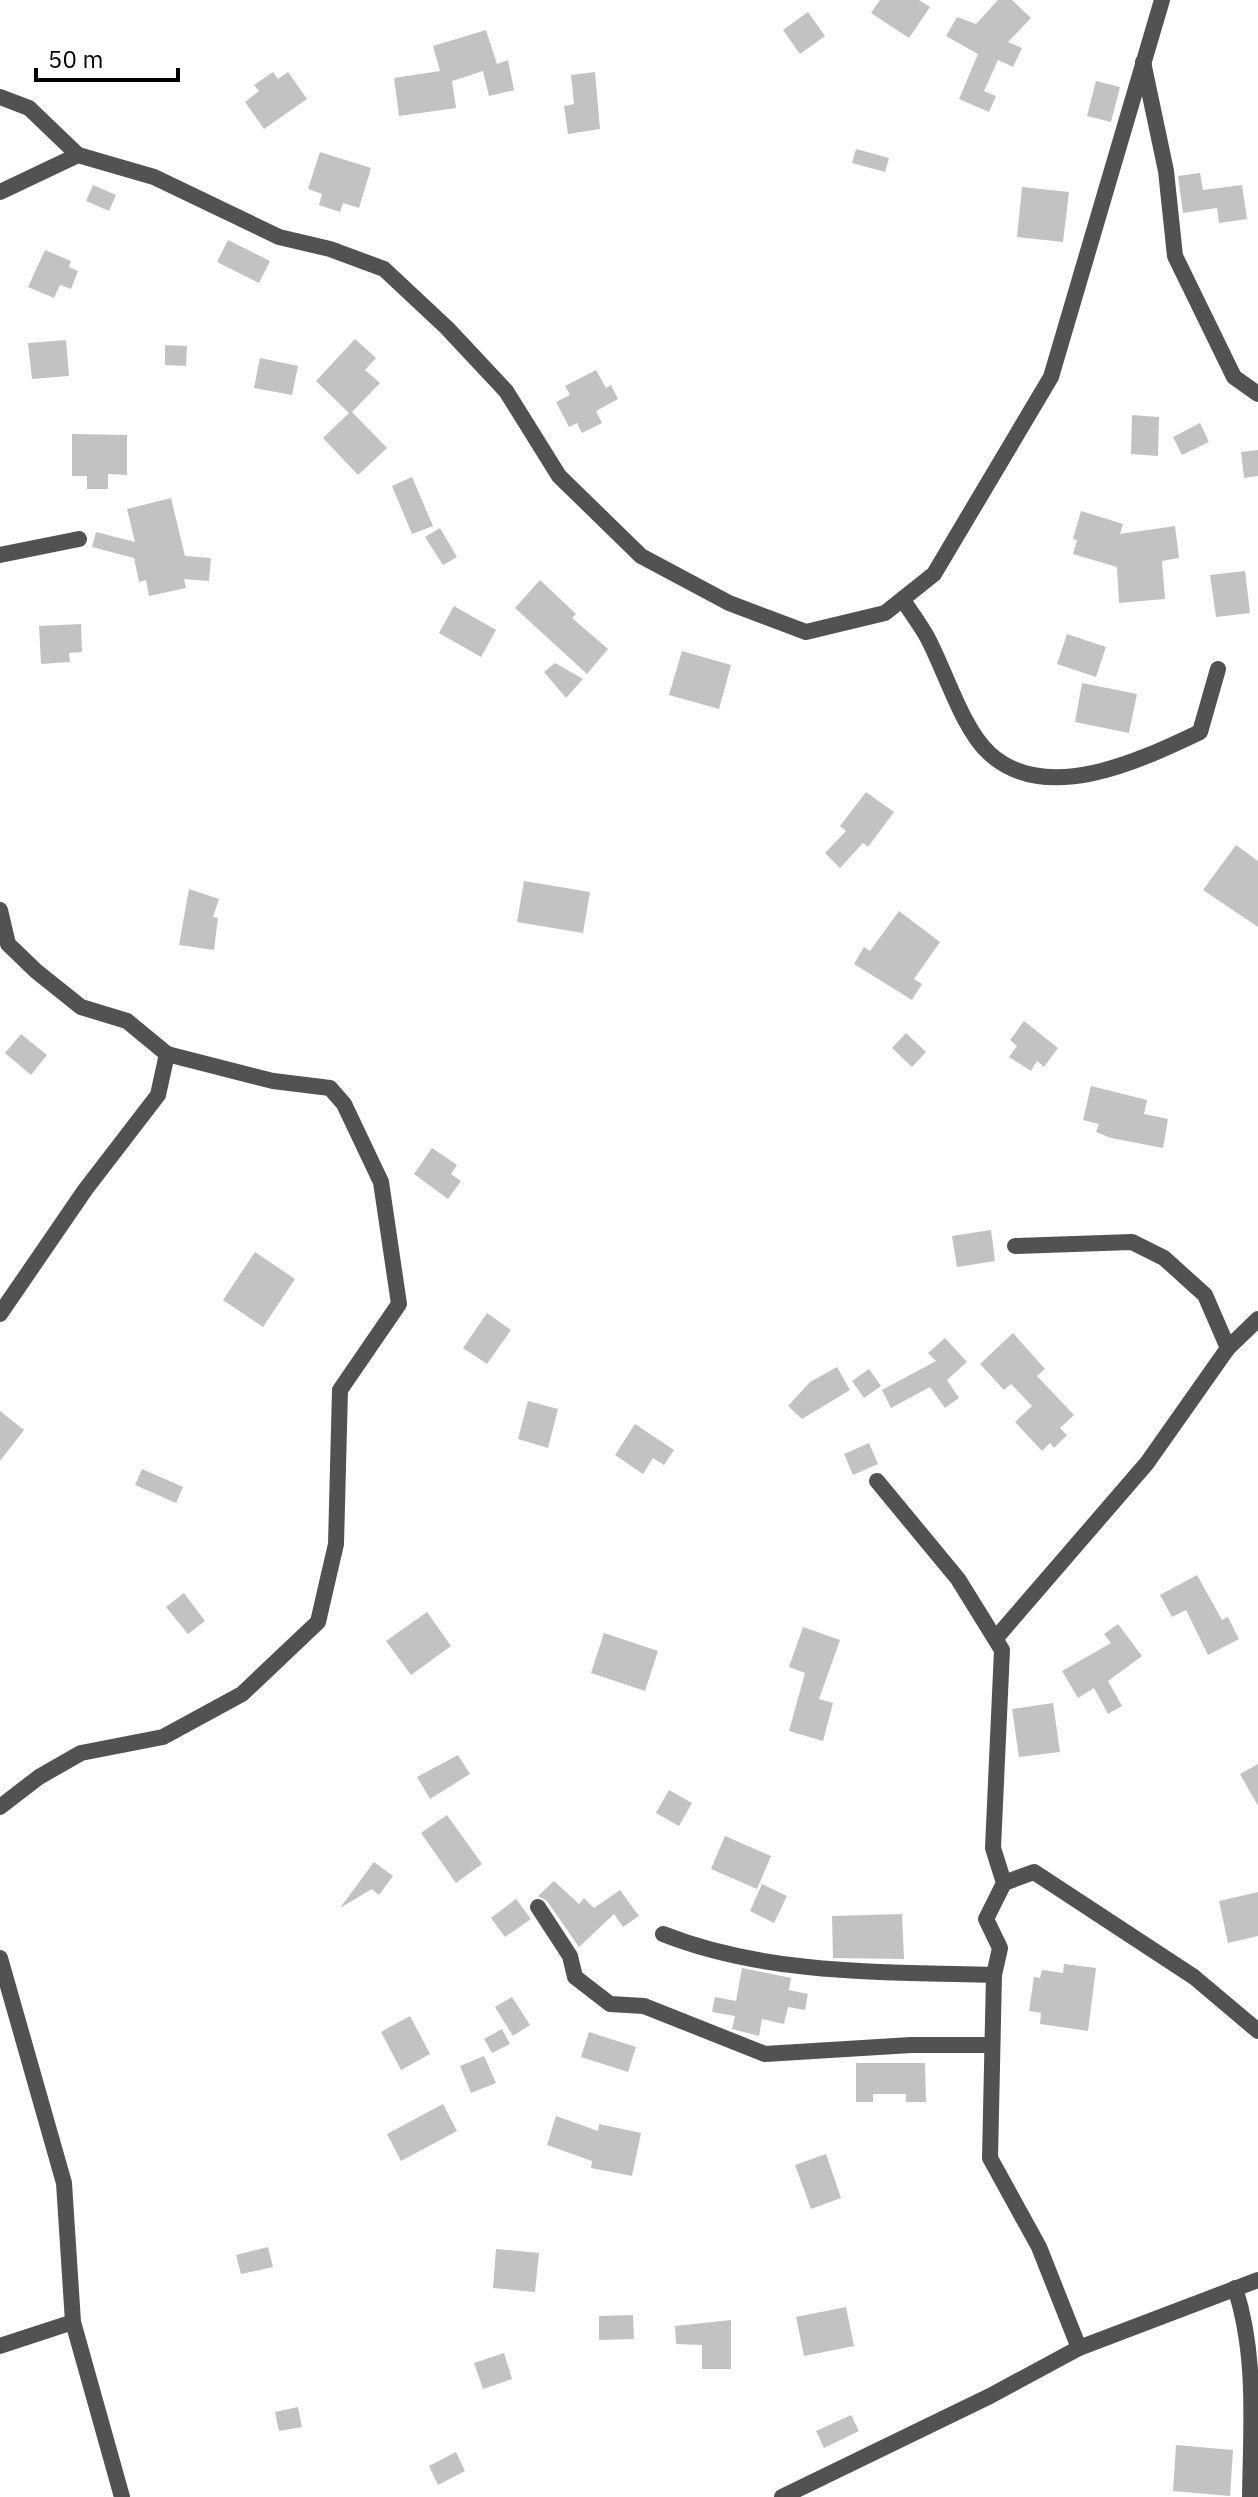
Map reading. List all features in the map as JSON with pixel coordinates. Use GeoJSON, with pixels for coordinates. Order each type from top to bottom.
{"type":"FeatureCollection","features":[{"type":"Feature","properties":{"kind":"street"},"geometry":{"type":"LineString","coordinates":[[0,97],[29,108],[78,155],[154,177],[279,237],[330,249],[384,269],[447,328],[506,391],[559,476],[641,556],[729,603],[806,632],[885,613],[934,574],[1051,377],[1162,0]]}},
{"type":"Feature","properties":{"kind":"street"},"geometry":{"type":"LineString","coordinates":[[1143,62],[1166,171],[1175,256],[1234,377],[1258,394]]}},
{"type":"Feature","properties":{"kind":"street"},"geometry":{"type":"LineString","coordinates":[[0,192],[78,155]]}},
{"type":"Feature","properties":{"kind":"street"},"geometry":{"type":"LineString","coordinates":[[0,555],[79,539]]}},
{"type":"Feature","properties":{"kind":"street"},"geometry":{"type":"LineString","coordinates":[[903,600],[927,637],[943,677],[988,753],[1025,775],[1089,775],[1134,763],[1200,732],[1218,669]]}},
{"type":"Feature","properties":{"kind":"street"},"geometry":{"type":"LineString","coordinates":[[0,910],[8,944],[36,971],[81,1007],[127,1021],[167,1054],[273,1081],[330,1088],[344,1104],[381,1182],[399,1304],[340,1390],[336,1544],[318,1622],[242,1694],[163,1737],[81,1753],[39,1777],[0,1807]]}},
{"type":"Feature","properties":{"kind":"street"},"geometry":{"type":"LineString","coordinates":[[0,1314],[85,1190],[158,1095],[167,1054]]}},
{"type":"Feature","properties":{"kind":"street"},"geometry":{"type":"LineString","coordinates":[[1015,1246],[1132,1242],[1164,1258],[1205,1295],[1228,1348]]}},
{"type":"Feature","properties":{"kind":"street"},"geometry":{"type":"LineString","coordinates":[[996,1638],[1147,1463],[1228,1348],[1258,1319]]}},
{"type":"Feature","properties":{"kind":"street"},"geometry":{"type":"LineString","coordinates":[[877,1481],[958,1579],[1002,1650],[993,1848],[1004,1883]]}},
{"type":"Feature","properties":{"kind":"street"},"geometry":{"type":"LineString","coordinates":[[1079,2348],[1039,2247],[990,2158],[994,1975],[1000,1948],[986,1919],[1004,1883],[1034,1872],[1194,1977],[1258,2031]]}},
{"type":"Feature","properties":{"kind":"street"},"geometry":{"type":"LineString","coordinates":[[538,1907],[570,1956],[575,1977],[610,2004],[644,2006],[765,2054],[911,2045],[992,2045]]}},
{"type":"Feature","properties":{"kind":"street"},"geometry":{"type":"LineString","coordinates":[[663,1934],[711,1952],[799,1967],[994,1975]]}},
{"type":"Feature","properties":{"kind":"street"},"geometry":{"type":"LineString","coordinates":[[0,1958],[64,2183],[73,2322],[122,2497]]}},
{"type":"Feature","properties":{"kind":"street"},"geometry":{"type":"LineString","coordinates":[[782,2497],[990,2396],[1079,2348],[1258,2280]]}},
{"type":"Feature","properties":{"kind":"street"},"geometry":{"type":"LineString","coordinates":[[1235,2288],[1246,2321],[1250,2357],[1250,2497]]}},
{"type":"Feature","properties":{"kind":"street"},"geometry":{"type":"LineString","coordinates":[[0,2346],[73,2322]]}},
{"type":"Feature","properties":{"kind":"building"},"geometry":{"type":"Polygon","coordinates":[[[880,0],[919,0],[930,7],[909,38],[871,13],[880,0]]]}},
{"type":"Feature","properties":{"kind":"building"},"geometry":{"type":"Polygon","coordinates":[[[998,0],[1012,0],[1031,18],[1008,42],[1022,48],[1013,67],[998,60],[984,91],[996,96],[989,112],[959,99],[978,54],[946,36],[957,17],[976,24],[998,0]]]}},
{"type":"Feature","properties":{"kind":"building"},"geometry":{"type":"Polygon","coordinates":[[[808,12],[825,36],[800,54],[783,30],[808,12]]]}},
{"type":"Feature","properties":{"kind":"building"},"geometry":{"type":"Polygon","coordinates":[[[486,30],[497,64],[508,60],[514,90],[489,96],[483,71],[452,81],[456,108],[399,116],[394,78],[440,71],[433,46],[486,30]]]}},
{"type":"Feature","properties":{"kind":"building"},"geometry":{"type":"Polygon","coordinates":[[[273,72],[278,79],[288,72],[307,99],[264,129],[245,102],[259,91],[254,85],[273,72]]]}},
{"type":"Feature","properties":{"kind":"building"},"geometry":{"type":"Polygon","coordinates":[[[595,72],[600,129],[568,134],[564,106],[574,104],[571,75],[595,72]]]}},
{"type":"Feature","properties":{"kind":"building"},"geometry":{"type":"Polygon","coordinates":[[[1096,81],[1120,87],[1111,122],[1087,116],[1096,81]]]}},
{"type":"Feature","properties":{"kind":"building"},"geometry":{"type":"Polygon","coordinates":[[[856,149],[889,158],[885,172],[852,163],[856,149]]]}},
{"type":"Feature","properties":{"kind":"building"},"geometry":{"type":"Polygon","coordinates":[[[320,152],[371,168],[359,208],[343,203],[340,212],[319,205],[322,194],[308,189],[320,152]]]}},
{"type":"Feature","properties":{"kind":"building"},"geometry":{"type":"Polygon","coordinates":[[[1200,173],[1203,190],[1242,185],[1247,219],[1219,223],[1217,208],[1183,213],[1178,176],[1200,173]]]}},
{"type":"Feature","properties":{"kind":"building"},"geometry":{"type":"Polygon","coordinates":[[[93,185],[116,195],[109,211],[86,201],[93,185]]]}},
{"type":"Feature","properties":{"kind":"building"},"geometry":{"type":"Polygon","coordinates":[[[1022,187],[1069,192],[1063,242],[1017,237],[1022,187]]]}},
{"type":"Feature","properties":{"kind":"building"},"geometry":{"type":"Polygon","coordinates":[[[228,240],[270,261],[259,283],[217,262],[228,240]]]}},
{"type":"Feature","properties":{"kind":"building"},"geometry":{"type":"Polygon","coordinates":[[[45,250],[71,261],[69,267],[78,271],[71,289],[60,285],[54,298],[28,287],[45,250]]]}},
{"type":"Feature","properties":{"kind":"building"},"geometry":{"type":"Polygon","coordinates":[[[355,339],[376,358],[365,370],[380,383],[352,412],[387,448],[358,475],[323,438],[349,413],[316,381],[355,339]]]}},
{"type":"Feature","properties":{"kind":"building"},"geometry":{"type":"Polygon","coordinates":[[[66,340],[69,376],[32,379],[28,343],[66,340]]]}},
{"type":"Feature","properties":{"kind":"building"},"geometry":{"type":"Polygon","coordinates":[[[165,345],[187,346],[186,366],[165,365],[165,345]]]}},
{"type":"Feature","properties":{"kind":"building"},"geometry":{"type":"Polygon","coordinates":[[[260,358],[298,366],[292,395],[254,388],[260,358]]]}},
{"type":"Feature","properties":{"kind":"building"},"geometry":{"type":"Polygon","coordinates":[[[596,370],[606,388],[611,385],[618,399],[596,411],[602,423],[582,433],[577,423],[569,427],[556,402],[570,395],[565,386],[596,370]]]}},
{"type":"Feature","properties":{"kind":"building"},"geometry":{"type":"Polygon","coordinates":[[[1132,415],[1159,417],[1158,456],[1131,454],[1132,415]]]}},
{"type":"Feature","properties":{"kind":"building"},"geometry":{"type":"Polygon","coordinates":[[[1200,423],[1209,442],[1182,455],[1173,437],[1200,423]]]}},
{"type":"Feature","properties":{"kind":"building"},"geometry":{"type":"Polygon","coordinates":[[[72,434],[127,435],[127,475],[108,474],[108,489],[87,489],[87,476],[72,476],[72,434]]]}},
{"type":"Feature","properties":{"kind":"building"},"geometry":{"type":"Polygon","coordinates":[[[1258,450],[1258,476],[1244,478],[1241,452],[1258,450]]]}},
{"type":"Feature","properties":{"kind":"building"},"geometry":{"type":"Polygon","coordinates":[[[412,477],[433,526],[412,534],[392,486],[412,477]]]}},
{"type":"Feature","properties":{"kind":"building"},"geometry":{"type":"Polygon","coordinates":[[[171,498],[185,556],[211,558],[209,581],[184,579],[186,588],[149,596],[146,580],[139,582],[134,558],[92,547],[96,532],[135,542],[127,509],[171,498]]]}},
{"type":"Feature","properties":{"kind":"building"},"geometry":{"type":"Polygon","coordinates":[[[1081,511],[1123,524],[1120,534],[1175,526],[1179,558],[1162,561],[1165,599],[1119,603],[1117,567],[1073,554],[1077,540],[1073,539],[1081,511]]]}},
{"type":"Feature","properties":{"kind":"building"},"geometry":{"type":"Polygon","coordinates":[[[440,528],[457,557],[443,565],[425,537],[440,528]]]}},
{"type":"Feature","properties":{"kind":"building"},"geometry":{"type":"Polygon","coordinates":[[[1245,571],[1250,613],[1216,617],[1210,575],[1245,571]]]}},
{"type":"Feature","properties":{"kind":"building"},"geometry":{"type":"Polygon","coordinates":[[[540,580],[576,614],[572,618],[608,649],[587,674],[515,608],[540,580]]]}},
{"type":"Feature","properties":{"kind":"building"},"geometry":{"type":"Polygon","coordinates":[[[454,606],[496,630],[481,657],[439,633],[454,606]]]}},
{"type":"Feature","properties":{"kind":"building"},"geometry":{"type":"Polygon","coordinates":[[[81,624],[82,652],[69,653],[70,662],[41,664],[39,626],[81,624]]]}},
{"type":"Feature","properties":{"kind":"building"},"geometry":{"type":"Polygon","coordinates":[[[1067,634],[1106,647],[1096,677],[1057,664],[1067,634]]]}},
{"type":"Feature","properties":{"kind":"building"},"geometry":{"type":"Polygon","coordinates":[[[682,651],[731,665],[719,709],[669,695],[682,651]]]}},
{"type":"Feature","properties":{"kind":"building"},"geometry":{"type":"Polygon","coordinates":[[[555,663],[583,679],[566,698],[544,672],[555,663]]]}},
{"type":"Feature","properties":{"kind":"building"},"geometry":{"type":"Polygon","coordinates":[[[1082,683],[1137,694],[1129,733],[1075,722],[1082,683]]]}},
{"type":"Feature","properties":{"kind":"building"},"geometry":{"type":"Polygon","coordinates":[[[866,792],[894,812],[868,847],[863,843],[840,868],[825,853],[846,831],[840,826],[866,792]]]}},
{"type":"Feature","properties":{"kind":"building"},"geometry":{"type":"Polygon","coordinates":[[[1236,845],[1258,861],[1258,927],[1203,890],[1236,845]]]}},
{"type":"Feature","properties":{"kind":"building"},"geometry":{"type":"Polygon","coordinates":[[[524,881],[590,892],[583,933],[517,922],[524,881]]]}},
{"type":"Feature","properties":{"kind":"building"},"geometry":{"type":"Polygon","coordinates":[[[189,889],[219,899],[213,917],[218,918],[214,950],[179,945],[189,889]]]}},
{"type":"Feature","properties":{"kind":"building"},"geometry":{"type":"Polygon","coordinates":[[[899,911],[940,942],[914,979],[922,984],[912,1000],[854,964],[864,947],[870,951],[899,911]]]}},
{"type":"Feature","properties":{"kind":"building"},"geometry":{"type":"Polygon","coordinates":[[[1024,1021],[1058,1048],[1044,1067],[1037,1061],[1031,1071],[1009,1057],[1017,1046],[1010,1040],[1024,1021]]]}},
{"type":"Feature","properties":{"kind":"building"},"geometry":{"type":"Polygon","coordinates":[[[906,1033],[926,1052],[912,1067],[892,1048],[906,1033]]]}},
{"type":"Feature","properties":{"kind":"building"},"geometry":{"type":"Polygon","coordinates":[[[21,1034],[47,1055],[31,1075],[5,1053],[21,1034]]]}},
{"type":"Feature","properties":{"kind":"building"},"geometry":{"type":"Polygon","coordinates":[[[1091,1086],[1147,1100],[1144,1114],[1168,1119],[1163,1148],[1096,1132],[1099,1124],[1083,1120],[1091,1086]]]}},
{"type":"Feature","properties":{"kind":"building"},"geometry":{"type":"Polygon","coordinates":[[[432,1148],[457,1165],[451,1174],[461,1181],[448,1199],[414,1174],[432,1148]]]}},
{"type":"Feature","properties":{"kind":"building"},"geometry":{"type":"Polygon","coordinates":[[[991,1230],[995,1261],[957,1267],[952,1236],[991,1230]]]}},
{"type":"Feature","properties":{"kind":"building"},"geometry":{"type":"Polygon","coordinates":[[[255,1252],[295,1279],[263,1327],[223,1300],[255,1252]]]}},
{"type":"Feature","properties":{"kind":"building"},"geometry":{"type":"Polygon","coordinates":[[[487,1313],[511,1330],[487,1364],[463,1348],[487,1313]]]}},
{"type":"Feature","properties":{"kind":"building"},"geometry":{"type":"Polygon","coordinates":[[[1013,1333],[1045,1369],[1037,1376],[1074,1415],[1060,1428],[1067,1435],[1054,1448],[1050,1443],[1042,1451],[1015,1422],[1032,1406],[1011,1384],[1004,1390],[980,1364],[1013,1333]]]}},
{"type":"Feature","properties":{"kind":"building"},"geometry":{"type":"Polygon","coordinates":[[[945,1338],[967,1362],[947,1380],[959,1398],[945,1408],[930,1387],[891,1408],[882,1390],[936,1361],[928,1353],[945,1338]]]}},
{"type":"Feature","properties":{"kind":"building"},"geometry":{"type":"Polygon","coordinates":[[[837,1367],[850,1390],[802,1419],[788,1406],[810,1382],[837,1367]]]}},
{"type":"Feature","properties":{"kind":"building"},"geometry":{"type":"Polygon","coordinates":[[[869,1369],[881,1386],[864,1398],[852,1381],[869,1369]]]}},
{"type":"Feature","properties":{"kind":"building"},"geometry":{"type":"Polygon","coordinates":[[[528,1401],[558,1409],[548,1448],[518,1439],[528,1401]]]}},
{"type":"Feature","properties":{"kind":"building"},"geometry":{"type":"Polygon","coordinates":[[[0,1411],[24,1430],[0,1461],[0,1411]]]}},
{"type":"Feature","properties":{"kind":"building"},"geometry":{"type":"Polygon","coordinates":[[[635,1424],[674,1450],[664,1465],[653,1458],[643,1474],[615,1455],[635,1424]]]}},
{"type":"Feature","properties":{"kind":"building"},"geometry":{"type":"Polygon","coordinates":[[[869,1443],[878,1464],[853,1475],[844,1454],[869,1443]]]}},
{"type":"Feature","properties":{"kind":"building"},"geometry":{"type":"Polygon","coordinates":[[[142,1469],[183,1487],[176,1503],[135,1485],[142,1469]]]}},
{"type":"Feature","properties":{"kind":"building"},"geometry":{"type":"Polygon","coordinates":[[[1197,1575],[1222,1620],[1228,1617],[1239,1639],[1208,1655],[1186,1610],[1172,1617],[1160,1595],[1197,1575]]]}},
{"type":"Feature","properties":{"kind":"building"},"geometry":{"type":"Polygon","coordinates":[[[184,1593],[205,1621],[188,1634],[166,1607],[184,1593]]]}},
{"type":"Feature","properties":{"kind":"building"},"geometry":{"type":"Polygon","coordinates":[[[427,1612],[451,1646],[411,1675],[386,1641],[427,1612]]]}},
{"type":"Feature","properties":{"kind":"building"},"geometry":{"type":"Polygon","coordinates":[[[1118,1624],[1142,1656],[1108,1681],[1122,1706],[1108,1714],[1094,1688],[1078,1698],[1062,1671],[1111,1643],[1104,1634],[1118,1624]]]}},
{"type":"Feature","properties":{"kind":"building"},"geometry":{"type":"Polygon","coordinates":[[[803,1627],[840,1640],[819,1699],[833,1703],[823,1741],[789,1731],[805,1673],[789,1667],[803,1627]]]}},
{"type":"Feature","properties":{"kind":"building"},"geometry":{"type":"Polygon","coordinates":[[[604,1633],[658,1651],[645,1691],[591,1673],[604,1633]]]}},
{"type":"Feature","properties":{"kind":"building"},"geometry":{"type":"Polygon","coordinates":[[[1053,1703],[1060,1752],[1019,1757],[1012,1709],[1053,1703]]]}},
{"type":"Feature","properties":{"kind":"building"},"geometry":{"type":"Polygon","coordinates":[[[458,1755],[470,1774],[430,1799],[417,1777],[458,1755]]]}},
{"type":"Feature","properties":{"kind":"building"},"geometry":{"type":"Polygon","coordinates":[[[1258,1764],[1258,1806],[1240,1774],[1258,1764]]]}},
{"type":"Feature","properties":{"kind":"building"},"geometry":{"type":"Polygon","coordinates":[[[669,1790],[692,1803],[679,1826],[656,1813],[669,1790]]]}},
{"type":"Feature","properties":{"kind":"building"},"geometry":{"type":"Polygon","coordinates":[[[447,1815],[482,1864],[456,1883],[421,1833],[447,1815]]]}},
{"type":"Feature","properties":{"kind":"building"},"geometry":{"type":"Polygon","coordinates":[[[725,1836],[771,1856],[757,1889],[711,1869],[725,1836]]]}},
{"type":"Feature","properties":{"kind":"building"},"geometry":{"type":"Polygon","coordinates":[[[374,1862],[393,1876],[379,1895],[372,1889],[340,1908],[374,1862]]]}},
{"type":"Feature","properties":{"kind":"building"},"geometry":{"type":"Polygon","coordinates":[[[554,1881],[579,1904],[584,1898],[594,1908],[620,1890],[639,1916],[623,1927],[614,1914],[579,1947],[547,1901],[538,1896],[554,1881]]]}},
{"type":"Feature","properties":{"kind":"building"},"geometry":{"type":"Polygon","coordinates":[[[762,1884],[787,1896],[774,1923],[750,1911],[762,1884]]]}},
{"type":"Feature","properties":{"kind":"building"},"geometry":{"type":"Polygon","coordinates":[[[1258,1892],[1258,1936],[1228,1943],[1219,1901],[1258,1892]]]}},
{"type":"Feature","properties":{"kind":"building"},"geometry":{"type":"Polygon","coordinates":[[[516,1899],[531,1919],[505,1937],[491,1918],[516,1899]]]}},
{"type":"Feature","properties":{"kind":"building"},"geometry":{"type":"Polygon","coordinates":[[[902,1914],[904,1959],[833,1958],[832,1916],[902,1914]]]}},
{"type":"Feature","properties":{"kind":"building"},"geometry":{"type":"Polygon","coordinates":[[[1064,1964],[1096,1968],[1088,2031],[1040,2024],[1041,2013],[1029,2011],[1034,1977],[1040,1978],[1042,1970],[1063,1973],[1064,1964]]]}},
{"type":"Feature","properties":{"kind":"building"},"geometry":{"type":"Polygon","coordinates":[[[742,1968],[791,1978],[789,1990],[808,1994],[805,2010],[788,2007],[784,2024],[762,2019],[759,2036],[732,2029],[735,2016],[712,2012],[715,1997],[736,2001],[742,1968]]]}},
{"type":"Feature","properties":{"kind":"building"},"geometry":{"type":"Polygon","coordinates":[[[512,1997],[530,2025],[513,2036],[495,2007],[512,1997]]]}},
{"type":"Feature","properties":{"kind":"building"},"geometry":{"type":"Polygon","coordinates":[[[410,2016],[430,2054],[401,2070],[381,2032],[410,2016]]]}},
{"type":"Feature","properties":{"kind":"building"},"geometry":{"type":"Polygon","coordinates":[[[502,2029],[510,2044],[492,2053],[484,2039],[502,2029]]]}},
{"type":"Feature","properties":{"kind":"building"},"geometry":{"type":"Polygon","coordinates":[[[589,2032],[636,2047],[628,2072],[581,2057],[589,2032]]]}},
{"type":"Feature","properties":{"kind":"building"},"geometry":{"type":"Polygon","coordinates":[[[484,2056],[496,2083],[471,2093],[460,2066],[484,2056]]]}},
{"type":"Feature","properties":{"kind":"building"},"geometry":{"type":"Polygon","coordinates":[[[856,2063],[925,2063],[926,2102],[906,2102],[906,2094],[873,2094],[873,2102],[856,2102],[856,2063]]]}},
{"type":"Feature","properties":{"kind":"building"},"geometry":{"type":"Polygon","coordinates":[[[443,2104],[457,2131],[401,2161],[387,2134],[443,2104]]]}},
{"type":"Feature","properties":{"kind":"building"},"geometry":{"type":"Polygon","coordinates":[[[556,2116],[598,2131],[599,2124],[641,2133],[632,2176],[591,2168],[592,2161],[547,2145],[556,2116]]]}},
{"type":"Feature","properties":{"kind":"building"},"geometry":{"type":"Polygon","coordinates":[[[826,2154],[841,2198],[811,2209],[795,2165],[826,2154]]]}},
{"type":"Feature","properties":{"kind":"building"},"geometry":{"type":"Polygon","coordinates":[[[268,2247],[273,2267],[241,2274],[236,2255],[268,2247]]]}},
{"type":"Feature","properties":{"kind":"building"},"geometry":{"type":"Polygon","coordinates":[[[496,2249],[539,2253],[535,2292],[493,2288],[496,2249]]]}},
{"type":"Feature","properties":{"kind":"building"},"geometry":{"type":"Polygon","coordinates":[[[846,2307],[854,2346],[804,2356],[796,2317],[846,2307]]]}},
{"type":"Feature","properties":{"kind":"building"},"geometry":{"type":"Polygon","coordinates":[[[633,2315],[634,2339],[599,2340],[599,2316],[633,2315]]]}},
{"type":"Feature","properties":{"kind":"building"},"geometry":{"type":"Polygon","coordinates":[[[731,2320],[731,2369],[702,2369],[702,2345],[676,2344],[675,2326],[731,2320]]]}},
{"type":"Feature","properties":{"kind":"building"},"geometry":{"type":"Polygon","coordinates":[[[504,2353],[512,2379],[483,2389],[474,2363],[504,2353]]]}},
{"type":"Feature","properties":{"kind":"building"},"geometry":{"type":"Polygon","coordinates":[[[298,2407],[302,2427],[279,2431],[275,2412],[298,2407]]]}},
{"type":"Feature","properties":{"kind":"building"},"geometry":{"type":"Polygon","coordinates":[[[851,2415],[859,2431],[824,2448],[816,2431],[851,2415]]]}},
{"type":"Feature","properties":{"kind":"building"},"geometry":{"type":"Polygon","coordinates":[[[1176,2445],[1233,2450],[1230,2496],[1173,2491],[1176,2445]]]}},
{"type":"Feature","properties":{"kind":"building"},"geometry":{"type":"Polygon","coordinates":[[[456,2452],[465,2471],[438,2485],[429,2466],[456,2452]]]}}]}
